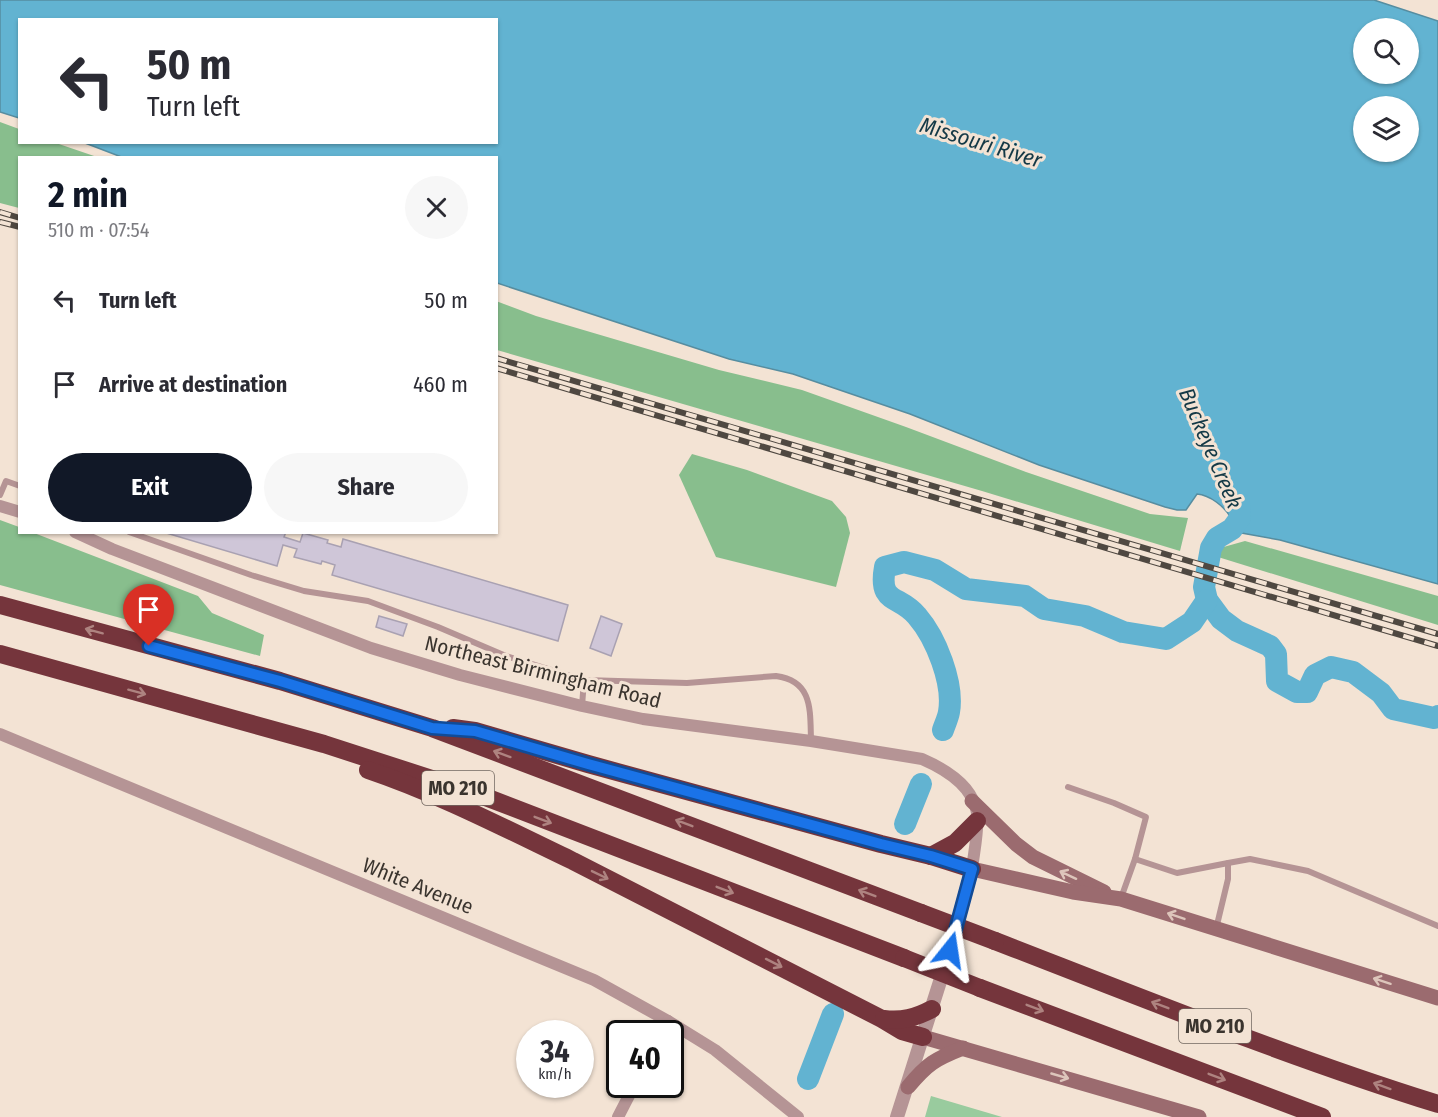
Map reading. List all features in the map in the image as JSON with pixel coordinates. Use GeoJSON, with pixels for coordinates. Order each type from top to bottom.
{"type":"FeatureCollection","features":[{"type":"Feature","properties":{"kind":"highway","name":"MO 210"},"geometry":{"type":"LineString","coordinates":[[0,605],[280,681],[432,728],[1228,1031],[1392,1090],[1438,1104]]}},
{"type":"Feature","properties":{"kind":"highway","name":"MO 210"},"geometry":{"type":"LineString","coordinates":[[0,654],[259,725],[368,757],[475,793],[1322,1117]]}},
{"type":"Feature","properties":{"kind":"highway"},"geometry":{"type":"LineString","coordinates":[[259,725],[313,750],[389,777],[516,834],[902,1031],[923,1037]]}},
{"type":"Feature","properties":{"kind":"highway"},"geometry":{"type":"LineString","coordinates":[[432,728],[475,731],[972,869]]}},
{"type":"Feature","properties":{"kind":"highway"},"geometry":{"type":"LineString","coordinates":[[931,856],[955,843],[977,821]]}},
{"type":"Feature","properties":{"kind":"highway"},"geometry":{"type":"LineString","coordinates":[[882,1019],[910,1018],[932,1009]]}},
{"type":"Feature","properties":{"kind":"main road"},"geometry":{"type":"LineString","coordinates":[[972,801],[1016,844],[1033,857],[1121,899],[1438,999]]}},
{"type":"Feature","properties":{"kind":"main road"},"geometry":{"type":"LineString","coordinates":[[972,869],[1073,892],[1121,899]]}},
{"type":"Feature","properties":{"kind":"main road"},"geometry":{"type":"LineString","coordinates":[[923,1037],[1199,1117]]}},
{"type":"Feature","properties":{"kind":"main road"},"geometry":{"type":"LineString","coordinates":[[908,1087],[925,1067],[937,1058],[963,1048]]}},
{"type":"Feature","properties":{"kind":"street"},"geometry":{"type":"LineString","coordinates":[[0,506],[18,511]]}},
{"type":"Feature","properties":{"kind":"street","name":"Northeast Birmingham Road"},"geometry":{"type":"LineString","coordinates":[[79,534],[112,549],[371,648],[460,675],[643,719],[811,741],[922,759],[960,781],[972,801],[977,812],[972,869]]}},
{"type":"Feature","properties":{"kind":"street","name":"White Avenue"},"geometry":{"type":"LineString","coordinates":[[0,734],[594,980],[666,1020]]}},
{"type":"Feature","properties":{"kind":"street"},"geometry":{"type":"LineString","coordinates":[[897,1117],[950,950],[972,869]]}},
{"type":"Feature","properties":{"kind":"street","name":"White Avenue"},"geometry":{"type":"LineString","coordinates":[[684,1031],[715,1050],[798,1117]]}},
{"type":"Feature","properties":{"kind":"street"},"geometry":{"type":"LineString","coordinates":[[618,1117],[628,1098]]}},
{"type":"Feature","properties":{"kind":"lane"},"geometry":{"type":"LineString","coordinates":[[0,495],[6,481],[18,485]]}},
{"type":"Feature","properties":{"kind":"lane"},"geometry":{"type":"LineString","coordinates":[[135,534],[304,591],[368,601],[506,656],[584,680],[687,683],[784,677],[794,681],[803,689],[808,700],[811,741]]}},
{"type":"Feature","properties":{"kind":"lane"},"geometry":{"type":"LineString","coordinates":[[582,706],[584,680]]}},
{"type":"Feature","properties":{"kind":"lane"},"geometry":{"type":"LineString","coordinates":[[1068,787],[1146,817],[1121,899]]}},
{"type":"Feature","properties":{"kind":"lane"},"geometry":{"type":"LineString","coordinates":[[1135,859],[1177,873],[1250,859],[1308,871],[1438,926]]}},
{"type":"Feature","properties":{"kind":"lane"},"geometry":{"type":"LineString","coordinates":[[1216,930],[1228,879],[1228,862]]}},
{"type":"Feature","properties":{"kind":"green space"},"geometry":{"type":"Polygon","coordinates":[[[0,122],[18,129],[18,144],[59,144],[94,156],[18,156],[18,208],[0,203],[0,122]]]}},
{"type":"Feature","properties":{"kind":"green space"},"geometry":{"type":"Polygon","coordinates":[[[498,302],[536,316],[719,370],[802,390],[1026,472],[1150,514],[1188,518],[1180,551],[498,350],[498,302]]]}},
{"type":"Feature","properties":{"kind":"green space"},"geometry":{"type":"Polygon","coordinates":[[[692,454],[747,470],[832,501],[846,517],[850,533],[836,587],[716,557],[679,475],[692,454]]]}},
{"type":"Feature","properties":{"kind":"green space"},"geometry":{"type":"Polygon","coordinates":[[[0,520],[18,527],[18,534],[37,534],[198,596],[212,613],[264,635],[260,656],[0,585],[0,520]]]}},
{"type":"Feature","properties":{"kind":"green space"},"geometry":{"type":"Polygon","coordinates":[[[1245,541],[1438,596],[1438,625],[1218,557],[1220,548],[1245,541]]]}},
{"type":"Feature","properties":{"kind":"green space"},"geometry":{"type":"Polygon","coordinates":[[[931,1096],[1002,1117],[925,1117],[931,1096]]]}},
{"type":"Feature","properties":{"kind":"water","name":"Missouri River"},"geometry":{"type":"Polygon","coordinates":[[[0,0],[1374,0],[1438,21],[1438,584],[1280,540],[1236,532],[1230,525],[1231,518],[1225,510],[1217,502],[1202,495],[1197,494],[1186,510],[1165,507],[1039,465],[910,414],[793,374],[729,359],[498,283],[498,156],[119,156],[88,144],[498,144],[498,18],[18,18],[18,118],[0,112],[0,0]]]}},
{"type":"Feature","properties":{"kind":"building"},"geometry":{"type":"Polygon","coordinates":[[[170,534],[285,534],[284,537],[300,542],[303,534],[307,534],[328,540],[327,543],[341,547],[343,539],[568,605],[558,641],[332,575],[335,565],[294,557],[297,549],[283,545],[277,566],[170,534]]]}},
{"type":"Feature","properties":{"kind":"building"},"geometry":{"type":"Polygon","coordinates":[[[379,616],[407,624],[403,636],[376,627],[379,616]]]}},
{"type":"Feature","properties":{"kind":"building"},"geometry":{"type":"Polygon","coordinates":[[[601,616],[622,624],[611,656],[590,648],[601,616]]]}},
{"type":"Feature","properties":{"kind":"waterway","name":"Buckeye Creek"},"geometry":{"type":"LineString","coordinates":[[1239,503],[1240,518],[1232,529],[1217,538],[1211,548],[1204,587],[1207,600],[1221,619],[1237,631],[1270,646],[1276,654],[1277,681],[1297,692],[1307,692],[1315,675],[1331,667],[1353,672],[1381,693],[1393,709],[1434,718],[1438,716]]}},
{"type":"Feature","properties":{"kind":"waterway"},"geometry":{"type":"LineString","coordinates":[[943,730],[949,714],[950,700],[942,661],[931,636],[917,616],[887,593],[884,579],[885,567],[904,562],[935,570],[966,589],[1025,596],[1044,609],[1085,616],[1123,632],[1166,639],[1192,622],[1207,600]]}},
{"type":"Feature","properties":{"kind":"waterway"},"geometry":{"type":"LineString","coordinates":[[905,824],[921,784]]}},
{"type":"Feature","properties":{"kind":"waterway"},"geometry":{"type":"LineString","coordinates":[[808,1079],[833,1014]]}},
{"type":"Feature","properties":{"kind":"railway"},"geometry":{"type":"LineString","coordinates":[[0,212],[18,217]]}},
{"type":"Feature","properties":{"kind":"railway"},"geometry":{"type":"LineString","coordinates":[[0,222],[18,226]]}},
{"type":"Feature","properties":{"kind":"railway"},"geometry":{"type":"LineString","coordinates":[[498,359],[1438,634]]}},
{"type":"Feature","properties":{"kind":"railway"},"geometry":{"type":"LineString","coordinates":[[498,369],[1438,646]]}},
{"type":"Feature","properties":{"kind":"route"},"geometry":{"type":"LineString","coordinates":[[149,646],[280,681],[432,728],[475,731],[972,869],[950,950]]}}]}
